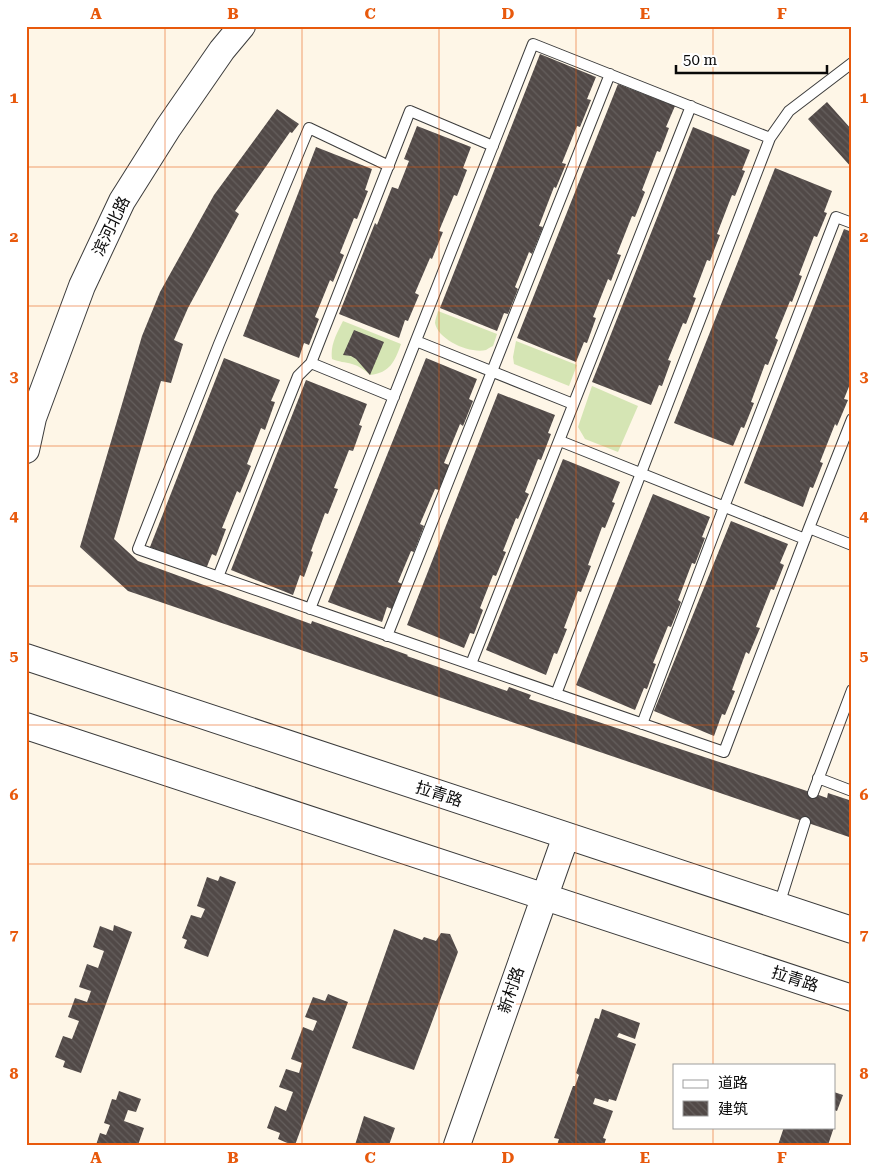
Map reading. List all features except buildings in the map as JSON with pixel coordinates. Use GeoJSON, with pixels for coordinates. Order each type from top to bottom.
{"type":"FeatureCollection","features":[{"type":"Feature","properties":{"kind":"street","name":"滨河北路"},"geometry":{"type":"LineString","coordinates":[[26,450],[32,418],[82,286],[122,201],[168,128],[222,50],[242,26]]}},
{"type":"Feature","properties":{"kind":"street","name":"拉青路"},"geometry":{"type":"LineString","coordinates":[[26,658],[852,930]]}},
{"type":"Feature","properties":{"kind":"street","name":"拉青路"},"geometry":{"type":"LineString","coordinates":[[26,726],[852,998]]}},
{"type":"Feature","properties":{"kind":"street","name":"新村路"},"geometry":{"type":"LineString","coordinates":[[457,1145],[566,836]]}},
{"type":"Feature","properties":{"kind":"lane"},"geometry":{"type":"LineString","coordinates":[[310,609],[533,44],[770,138]]}},
{"type":"Feature","properties":{"kind":"lane"},"geometry":{"type":"LineString","coordinates":[[556,694],[770,138],[789,111],[852,63]]}},
{"type":"Feature","properties":{"kind":"lane"},"geometry":{"type":"LineString","coordinates":[[387,636],[610,74]]}},
{"type":"Feature","properties":{"kind":"lane"},"geometry":{"type":"LineString","coordinates":[[470,664],[560,441],[691,106]]}},
{"type":"Feature","properties":{"kind":"lane"},"geometry":{"type":"LineString","coordinates":[[218,577],[298,376],[311,364],[410,111],[493,146]]}},
{"type":"Feature","properties":{"kind":"lane"},"geometry":{"type":"LineString","coordinates":[[389,166],[309,128],[219,344],[138,549],[724,752],[852,419]]}},
{"type":"Feature","properties":{"kind":"lane"},"geometry":{"type":"LineString","coordinates":[[642,724],[836,216],[852,223]]}},
{"type":"Feature","properties":{"kind":"lane"},"geometry":{"type":"LineString","coordinates":[[416,341],[573,404]]}},
{"type":"Feature","properties":{"kind":"lane"},"geometry":{"type":"LineString","coordinates":[[311,364],[394,397]]}},
{"type":"Feature","properties":{"kind":"lane"},"geometry":{"type":"LineString","coordinates":[[560,441],[805,539]]}},
{"type":"Feature","properties":{"kind":"lane"},"geometry":{"type":"LineString","coordinates":[[809,528],[852,545]]}},
{"type":"Feature","properties":{"kind":"lane"},"geometry":{"type":"LineString","coordinates":[[814,793],[852,690]]}},
{"type":"Feature","properties":{"kind":"lane"},"geometry":{"type":"LineString","coordinates":[[818,778],[852,791]]}},
{"type":"Feature","properties":{"kind":"lane"},"geometry":{"type":"LineString","coordinates":[[779,906],[805,822]]}},
{"type":"Feature","properties":{"kind":"green space"},"geometry":{"type":"Polygon","coordinates":[[[438,311],[497,334],[493,346],[479,351],[464,348],[448,340],[437,329],[435,323],[438,311]]]}},
{"type":"Feature","properties":{"kind":"green space"},"geometry":{"type":"Polygon","coordinates":[[[343,321],[401,344],[391,365],[387,369],[370,375],[357,366],[332,359],[333,344],[343,321]]]}},
{"type":"Feature","properties":{"kind":"green space"},"geometry":{"type":"Polygon","coordinates":[[[516,341],[577,365],[569,386],[514,364],[513,357],[516,341]]]}},
{"type":"Feature","properties":{"kind":"green space"},"geometry":{"type":"Polygon","coordinates":[[[592,386],[638,406],[618,452],[585,439],[578,427],[592,386]]]}}]}
